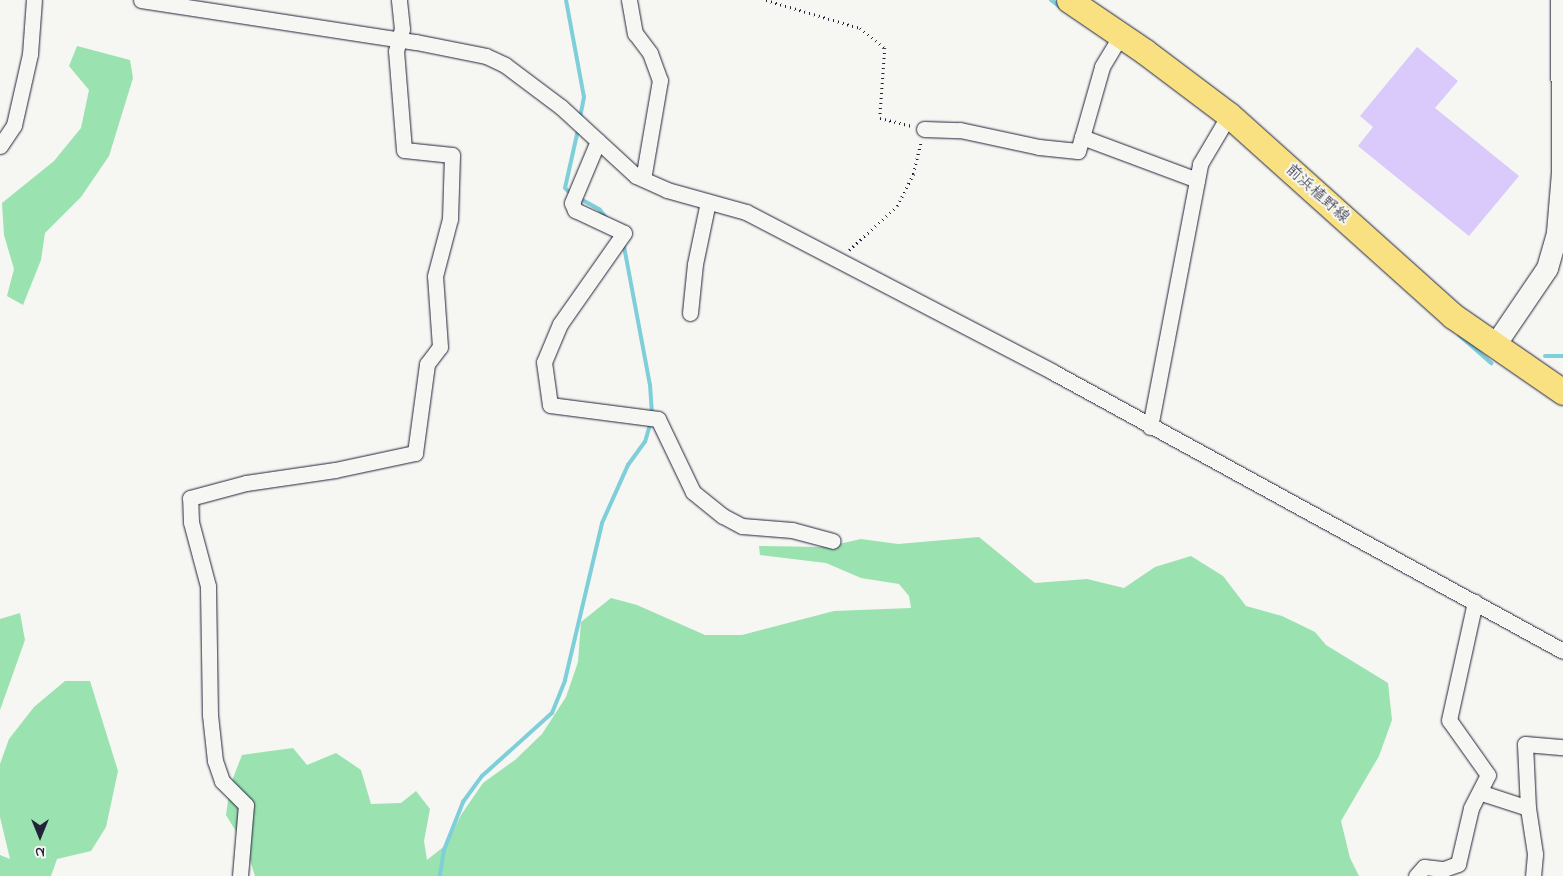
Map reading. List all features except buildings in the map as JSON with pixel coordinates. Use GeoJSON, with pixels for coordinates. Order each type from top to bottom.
{"type":"FeatureCollection","features":[{"type":"Feature","properties":{"kind":"main road","name":"前浜植野線"},"geometry":{"type":"LineString","coordinates":[[1069,0],[1121,35],[1228,115],[1452,316],[1563,392]]}},
{"type":"Feature","properties":{"kind":"street"},"geometry":{"type":"LineString","coordinates":[[0,146],[14,125],[30,54],[34,0]]}},
{"type":"Feature","properties":{"kind":"street"},"geometry":{"type":"LineString","coordinates":[[141,0],[399,39],[486,56],[505,65],[561,107],[643,179],[708,202],[746,212],[1053,372],[1150,427],[1563,650]]}},
{"type":"Feature","properties":{"kind":"street"},"geometry":{"type":"LineString","coordinates":[[240,876],[246,805],[222,781],[215,762],[210,715],[208,586],[192,522],[190,498],[246,483],[335,470],[415,453],[427,364],[440,347],[435,276],[450,218],[452,155],[404,150],[396,50],[402,29],[399,0]]}},
{"type":"Feature","properties":{"kind":"street"},"geometry":{"type":"LineString","coordinates":[[629,0],[635,33],[650,53],[660,80],[643,179]]}},
{"type":"Feature","properties":{"kind":"street"},"geometry":{"type":"LineString","coordinates":[[1494,346],[1547,268],[1557,232],[1563,173],[1561,5]]}},
{"type":"Feature","properties":{"kind":"street"},"geometry":{"type":"LineString","coordinates":[[924,129],[960,130],[1039,147],[1078,151],[1102,67],[1121,35]]}},
{"type":"Feature","properties":{"kind":"street"},"geometry":{"type":"LineString","coordinates":[[1150,427],[1200,164],[1228,115]]}},
{"type":"Feature","properties":{"kind":"street"},"geometry":{"type":"LineString","coordinates":[[1082,137],[1197,180]]}},
{"type":"Feature","properties":{"kind":"street"},"geometry":{"type":"LineString","coordinates":[[598,141],[572,203],[575,210],[624,233],[560,324],[544,362],[550,405],[658,419],[693,492],[723,516],[742,526],[792,530],[833,541]]}},
{"type":"Feature","properties":{"kind":"street"},"geometry":{"type":"LineString","coordinates":[[690,313],[695,264],[708,202]]}},
{"type":"Feature","properties":{"kind":"street"},"geometry":{"type":"LineString","coordinates":[[1416,876],[1424,867],[1444,869],[1458,864],[1471,808],[1482,792],[1488,775],[1449,720],[1475,602]]}},
{"type":"Feature","properties":{"kind":"street"},"geometry":{"type":"LineString","coordinates":[[1533,876],[1535,854],[1528,808],[1526,744],[1563,746]]}},
{"type":"Feature","properties":{"kind":"street"},"geometry":{"type":"LineString","coordinates":[[1482,792],[1528,808]]}},
{"type":"Feature","properties":{"kind":"path"},"geometry":{"type":"LineString","coordinates":[[766,0],[804,9],[866,33],[885,48],[880,118],[924,129],[913,174],[897,206],[868,230],[839,261]]}},
{"type":"Feature","properties":{"kind":"green space"},"geometry":{"type":"Polygon","coordinates":[[[77,46],[130,60],[133,78],[109,156],[81,197],[45,233],[41,260],[23,305],[7,296],[14,269],[4,235],[2,203],[54,161],[81,128],[89,90],[69,66],[77,46]]]}},
{"type":"Feature","properties":{"kind":"green space"},"geometry":{"type":"Polygon","coordinates":[[[979,537],[1035,583],[1087,579],[1124,588],[1155,567],[1191,556],[1223,576],[1246,606],[1282,616],[1315,632],[1326,645],[1388,683],[1392,720],[1379,756],[1341,821],[1350,858],[1359,876],[255,876],[246,848],[226,815],[230,786],[242,755],[293,748],[307,765],[336,753],[361,770],[371,804],[401,803],[416,791],[430,809],[424,841],[427,860],[447,844],[461,815],[483,783],[515,760],[542,734],[566,697],[578,662],[581,622],[611,598],[637,605],[705,635],[742,635],[834,611],[911,608],[909,596],[899,584],[861,578],[826,563],[760,555],[759,546],[825,547],[861,539],[898,544],[979,537]]]}},
{"type":"Feature","properties":{"kind":"green space"},"geometry":{"type":"Polygon","coordinates":[[[20,613],[25,640],[0,710],[0,619],[20,613]]]}},
{"type":"Feature","properties":{"kind":"green space"},"geometry":{"type":"Polygon","coordinates":[[[65,681],[90,681],[118,771],[106,827],[91,851],[57,859],[51,876],[0,876],[0,855],[10,859],[0,817],[0,764],[9,739],[34,707],[65,681]]]}},
{"type":"Feature","properties":{"kind":"waterway"},"geometry":{"type":"LineString","coordinates":[[566,0],[584,97],[580,118]]}},
{"type":"Feature","properties":{"kind":"waterway"},"geometry":{"type":"LineString","coordinates":[[1051,0],[1060,7]]}},
{"type":"Feature","properties":{"kind":"waterway"},"geometry":{"type":"LineString","coordinates":[[571,194],[565,188],[578,130]]}},
{"type":"Feature","properties":{"kind":"waterway"},"geometry":{"type":"LineString","coordinates":[[577,197],[600,210],[607,219]]}},
{"type":"Feature","properties":{"kind":"waterway"},"geometry":{"type":"LineString","coordinates":[[623,241],[650,385],[652,414]]}},
{"type":"Feature","properties":{"kind":"waterway"},"geometry":{"type":"LineString","coordinates":[[1459,335],[1491,363]]}},
{"type":"Feature","properties":{"kind":"waterway"},"geometry":{"type":"LineString","coordinates":[[1545,356],[1563,356]]}},
{"type":"Feature","properties":{"kind":"waterway"},"geometry":{"type":"LineString","coordinates":[[440,875],[444,850],[463,802],[482,776],[552,713],[565,680],[602,523],[628,465],[645,442],[651,421]]}}]}
